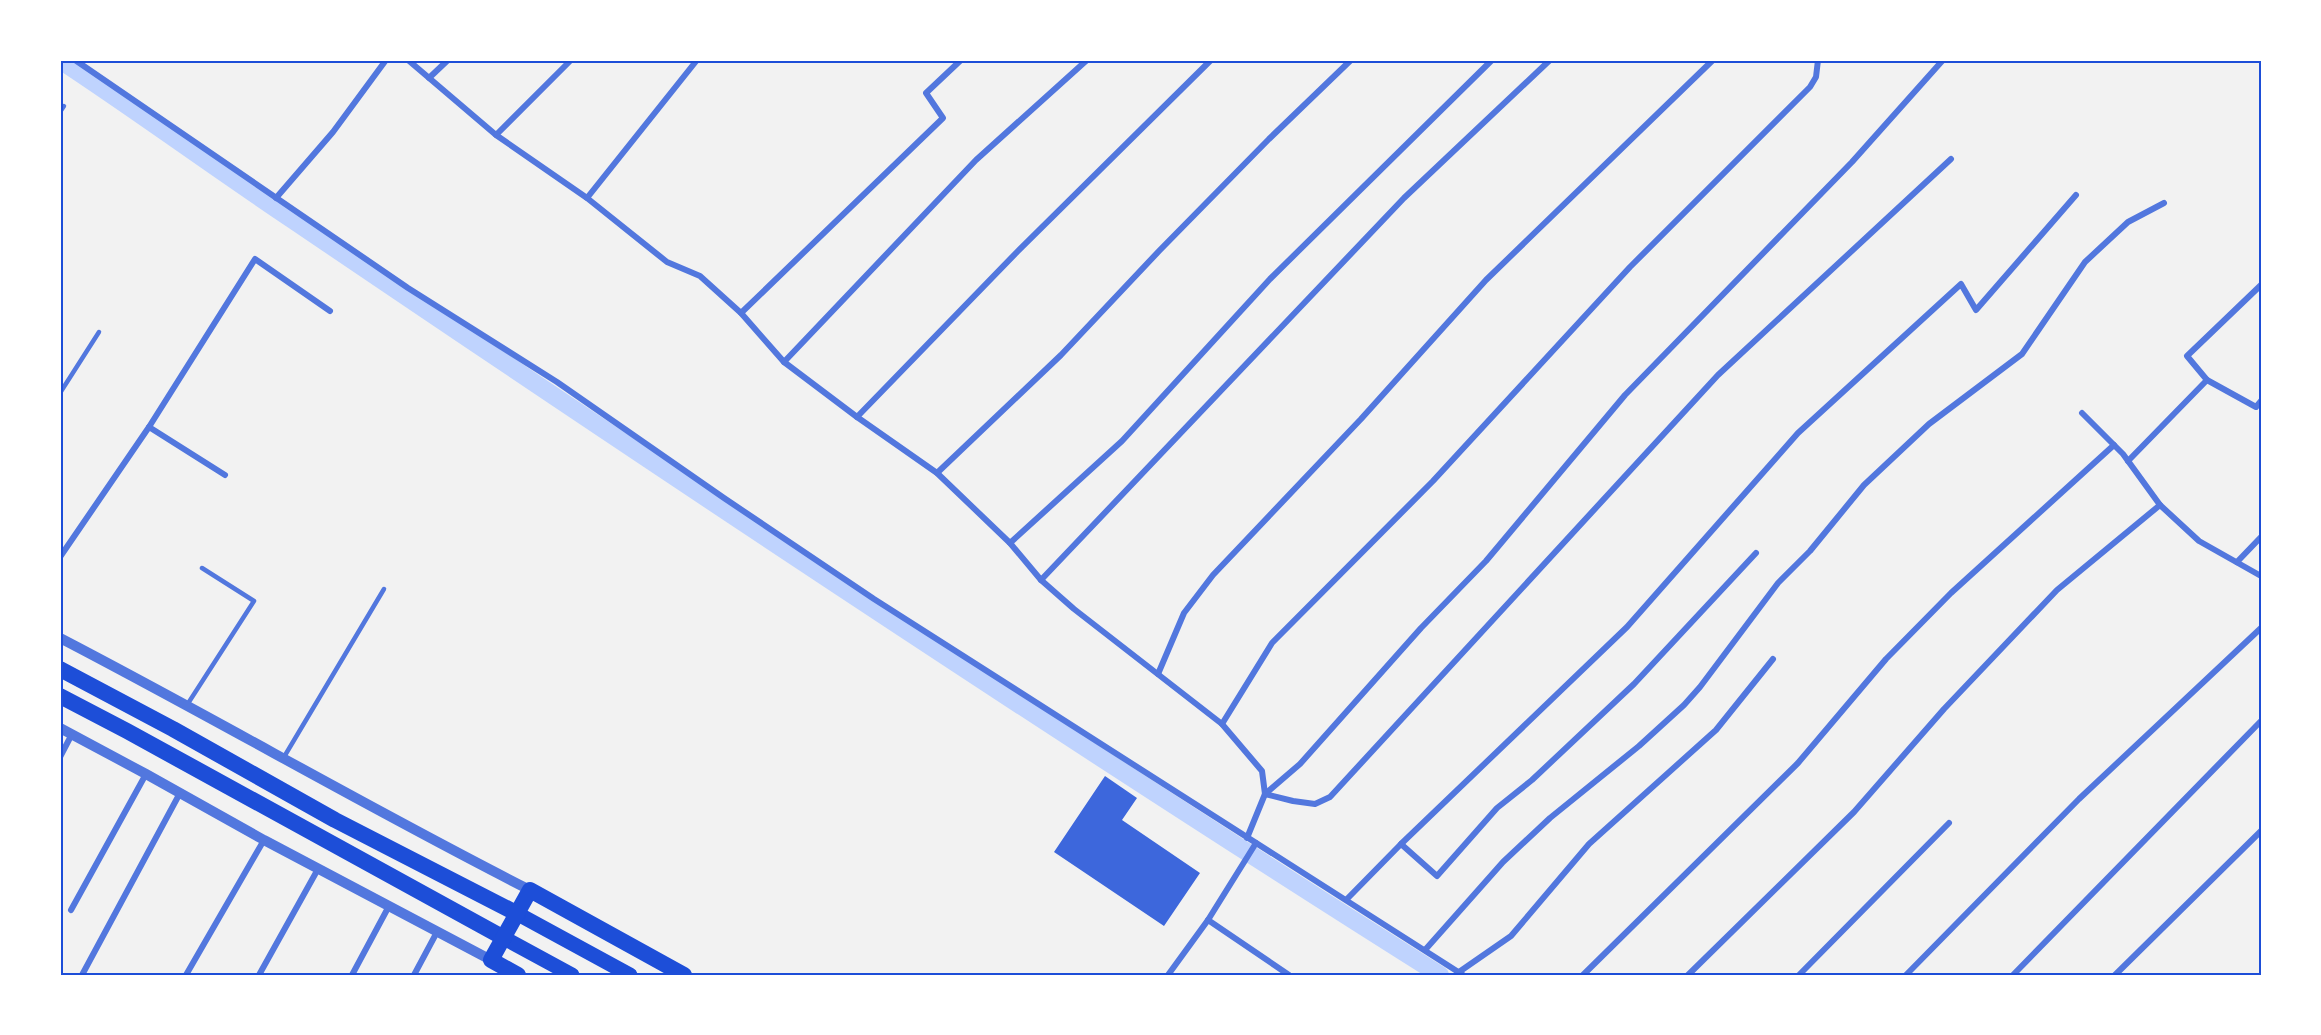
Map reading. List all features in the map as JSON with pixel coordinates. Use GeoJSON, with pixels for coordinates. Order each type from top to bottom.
{"type":"FeatureCollection","features":[{"type":"Feature","properties":{"kind":"highway"},"geometry":{"type":"LineString","coordinates":[[60,669],[174,729],[335,820],[518,914]]}},
{"type":"Feature","properties":{"kind":"highway"},"geometry":{"type":"LineString","coordinates":[[60,696],[504,938]]}},
{"type":"Feature","properties":{"kind":"highway"},"geometry":{"type":"LineString","coordinates":[[518,975],[491,960],[530,890],[684,975]]}},
{"type":"Feature","properties":{"kind":"main road"},"geometry":{"type":"LineString","coordinates":[[518,914],[630,975]]}},
{"type":"Feature","properties":{"kind":"main road"},"geometry":{"type":"LineString","coordinates":[[504,938],[572,975]]}},
{"type":"Feature","properties":{"kind":"street"},"geometry":{"type":"LineString","coordinates":[[75,60],[408,288],[557,382],[874,599],[1247,838],[1347,899],[1461,974],[1511,936],[1588,844],[1708,738],[1773,659]]}},
{"type":"Feature","properties":{"kind":"street"},"geometry":{"type":"LineString","coordinates":[[276,198],[333,132],[386,60]]}},
{"type":"Feature","properties":{"kind":"street"},"geometry":{"type":"LineString","coordinates":[[408,60],[496,135],[586,198],[668,262],[700,276],[741,314],[784,362],[937,473],[1010,543],[1041,580],[1074,609],[1222,724],[1262,771],[1265,794]]}},
{"type":"Feature","properties":{"kind":"street"},"geometry":{"type":"LineString","coordinates":[[429,78],[448,60]]}},
{"type":"Feature","properties":{"kind":"street"},"geometry":{"type":"LineString","coordinates":[[496,135],[572,60]]}},
{"type":"Feature","properties":{"kind":"street"},"geometry":{"type":"LineString","coordinates":[[586,198],[697,60]]}},
{"type":"Feature","properties":{"kind":"street"},"geometry":{"type":"LineString","coordinates":[[741,314],[943,118],[926,93],[961,60]]}},
{"type":"Feature","properties":{"kind":"street"},"geometry":{"type":"LineString","coordinates":[[784,362],[976,160],[1087,60]]}},
{"type":"Feature","properties":{"kind":"street"},"geometry":{"type":"LineString","coordinates":[[857,417],[1017,252],[1211,60]]}},
{"type":"Feature","properties":{"kind":"street"},"geometry":{"type":"LineString","coordinates":[[937,473],[1061,355],[1158,251],[1351,60]]}},
{"type":"Feature","properties":{"kind":"street"},"geometry":{"type":"LineString","coordinates":[[1010,543],[1122,441],[1270,279],[1492,60]]}},
{"type":"Feature","properties":{"kind":"street"},"geometry":{"type":"LineString","coordinates":[[1041,580],[1404,198],[1550,60]]}},
{"type":"Feature","properties":{"kind":"street"},"geometry":{"type":"LineString","coordinates":[[1158,674],[1184,613],[1213,575],[1361,419],[1486,280],[1713,60]]}},
{"type":"Feature","properties":{"kind":"street"},"geometry":{"type":"LineString","coordinates":[[1222,724],[1272,643],[1433,481],[1630,267],[1810,87],[1816,77],[1818,60]]}},
{"type":"Feature","properties":{"kind":"street"},"geometry":{"type":"LineString","coordinates":[[1247,838],[1265,794],[1300,764],[1421,628],[1486,561],[1624,395],[1852,162],[1943,60]]}},
{"type":"Feature","properties":{"kind":"street"},"geometry":{"type":"LineString","coordinates":[[1265,794],[1315,804],[1330,797],[1718,375],[1951,159]]}},
{"type":"Feature","properties":{"kind":"street"},"geometry":{"type":"LineString","coordinates":[[1347,899],[1626,627],[1798,433],[1961,284],[1976,310],[2076,195]]}},
{"type":"Feature","properties":{"kind":"street"},"geometry":{"type":"LineString","coordinates":[[1425,950],[1493,872],[1550,818],[1639,746],[1684,705],[1779,583],[1810,551],[1864,484],[1929,424],[2022,354],[2085,262],[2128,222],[2164,203]]}},
{"type":"Feature","properties":{"kind":"street"},"geometry":{"type":"LineString","coordinates":[[60,557],[149,427],[255,259],[330,311]]}},
{"type":"Feature","properties":{"kind":"street"},"geometry":{"type":"LineString","coordinates":[[2261,285],[2187,356],[2207,380],[2256,407],[2261,401]]}},
{"type":"Feature","properties":{"kind":"street"},"geometry":{"type":"LineString","coordinates":[[2128,461],[2207,380]]}},
{"type":"Feature","properties":{"kind":"street"},"geometry":{"type":"LineString","coordinates":[[2082,413],[2128,461],[2160,505],[2199,541],[2261,576]]}},
{"type":"Feature","properties":{"kind":"street"},"geometry":{"type":"LineString","coordinates":[[149,427],[225,475]]}},
{"type":"Feature","properties":{"kind":"street"},"geometry":{"type":"LineString","coordinates":[[1583,975],[1798,763],[1886,659],[1951,593],[2114,445]]}},
{"type":"Feature","properties":{"kind":"street"},"geometry":{"type":"LineString","coordinates":[[1688,975],[1854,812],[1944,709],[2057,590],[2160,505]]}},
{"type":"Feature","properties":{"kind":"street"},"geometry":{"type":"LineString","coordinates":[[2237,562],[2261,537]]}},
{"type":"Feature","properties":{"kind":"street"},"geometry":{"type":"LineString","coordinates":[[1401,844],[1437,876],[1497,808],[1532,780],[1634,684],[1756,553]]}},
{"type":"Feature","properties":{"kind":"street"},"geometry":{"type":"LineString","coordinates":[[1906,975],[2079,799],[2261,628]]}},
{"type":"Feature","properties":{"kind":"street"},"geometry":{"type":"LineString","coordinates":[[60,638],[188,705],[444,847],[530,890]]}},
{"type":"Feature","properties":{"kind":"street"},"geometry":{"type":"LineString","coordinates":[[2013,975],[2261,721]]}},
{"type":"Feature","properties":{"kind":"street"},"geometry":{"type":"LineString","coordinates":[[60,728],[264,840],[491,960]]}},
{"type":"Feature","properties":{"kind":"street"},"geometry":{"type":"LineString","coordinates":[[60,757],[72,734]]}},
{"type":"Feature","properties":{"kind":"street"},"geometry":{"type":"LineString","coordinates":[[71,910],[146,774]]}},
{"type":"Feature","properties":{"kind":"street"},"geometry":{"type":"LineString","coordinates":[[82,975],[180,793]]}},
{"type":"Feature","properties":{"kind":"street"},"geometry":{"type":"LineString","coordinates":[[1799,975],[1949,823]]}},
{"type":"Feature","properties":{"kind":"street"},"geometry":{"type":"LineString","coordinates":[[2115,975],[2261,831]]}},
{"type":"Feature","properties":{"kind":"street"},"geometry":{"type":"LineString","coordinates":[[186,975],[264,840]]}},
{"type":"Feature","properties":{"kind":"street"},"geometry":{"type":"LineString","coordinates":[[1168,975],[1208,920],[1257,843]]}},
{"type":"Feature","properties":{"kind":"street"},"geometry":{"type":"LineString","coordinates":[[259,975],[318,869]]}},
{"type":"Feature","properties":{"kind":"street"},"geometry":{"type":"LineString","coordinates":[[352,975],[389,906]]}},
{"type":"Feature","properties":{"kind":"street"},"geometry":{"type":"LineString","coordinates":[[1208,920],[1289,975]]}},
{"type":"Feature","properties":{"kind":"street"},"geometry":{"type":"LineString","coordinates":[[414,975],[437,932]]}},
{"type":"Feature","properties":{"kind":"lane"},"geometry":{"type":"LineString","coordinates":[[60,112],[64,106]]}},
{"type":"Feature","properties":{"kind":"lane"},"geometry":{"type":"LineString","coordinates":[[60,393],[99,332]]}},
{"type":"Feature","properties":{"kind":"lane"},"geometry":{"type":"LineString","coordinates":[[188,705],[254,601],[202,568]]}},
{"type":"Feature","properties":{"kind":"lane"},"geometry":{"type":"LineString","coordinates":[[283,759],[384,589]]}},
{"type":"Feature","properties":{"kind":"building"},"geometry":{"type":"Polygon","coordinates":[[[1105,776],[1137,798],[1122,820],[1200,873],[1164,926],[1054,852],[1105,776]]]}},
{"type":"Feature","properties":{"kind":"waterway"},"geometry":{"type":"LineString","coordinates":[[60,60],[720,507],[1151,790],[1440,975]]}}]}
